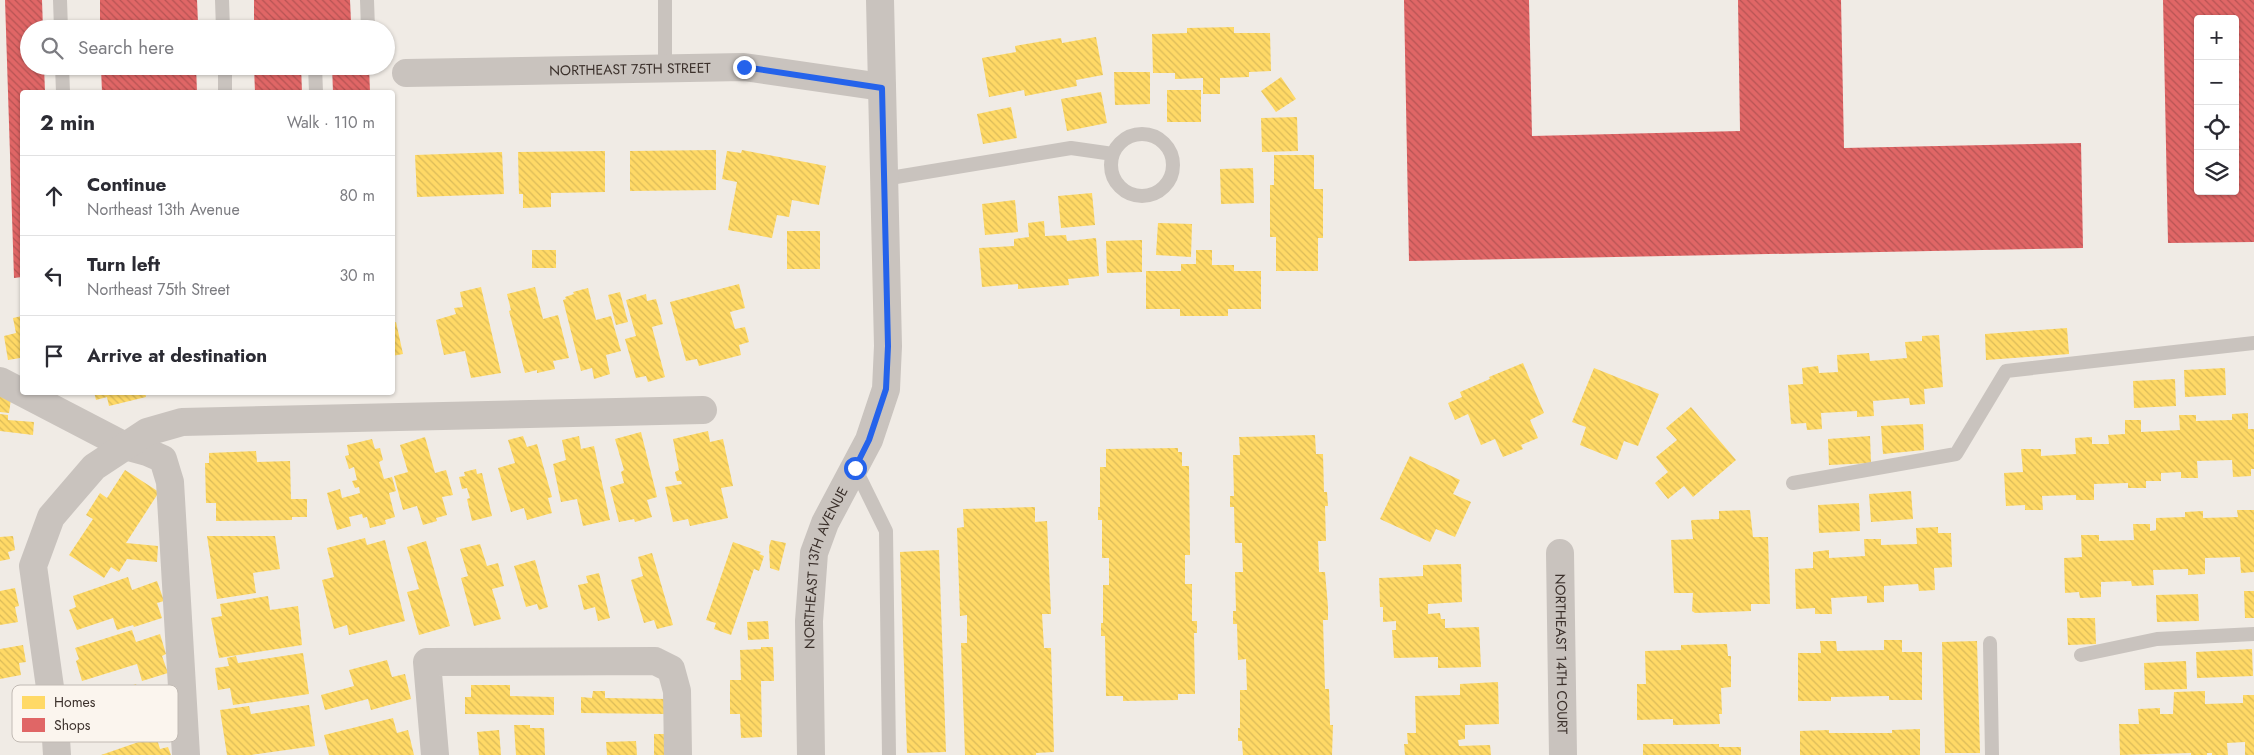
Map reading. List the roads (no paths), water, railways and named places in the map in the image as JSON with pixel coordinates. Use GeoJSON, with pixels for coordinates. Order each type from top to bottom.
{"type":"FeatureCollection","features":[{"type":"Feature","properties":{"kind":"street","name":"NORTHEAST 13TH AVENUE"},"geometry":{"type":"LineString","coordinates":[[811,755],[809,622],[814,553],[825,523],[869,440],[886,389],[888,346],[880,0]]}},
{"type":"Feature","properties":{"kind":"street","name":"NORTHEAST 75TH STREET"},"geometry":{"type":"LineString","coordinates":[[406,74],[744,67],[882,88]]}},
{"type":"Feature","properties":{"kind":"street"},"geometry":{"type":"LineString","coordinates":[[0,381],[20,391]]}},
{"type":"Feature","properties":{"kind":"street"},"geometry":{"type":"LineString","coordinates":[[27,395],[125,446],[163,459],[170,482],[186,755]]}},
{"type":"Feature","properties":{"kind":"street"},"geometry":{"type":"LineString","coordinates":[[50,685],[33,566],[51,517],[94,467],[147,432],[182,422],[703,410]]}},
{"type":"Feature","properties":{"kind":"street","name":"NORTHEAST 14TH COURT"},"geometry":{"type":"LineString","coordinates":[[1560,553],[1563,755]]}},
{"type":"Feature","properties":{"kind":"street"},"geometry":{"type":"LineString","coordinates":[[436,755],[427,662],[635,661],[655,661],[671,669],[677,691],[678,755]]}},
{"type":"Feature","properties":{"kind":"street"},"geometry":{"type":"LineString","coordinates":[[56,742],[57,755]]}},
{"type":"Feature","properties":{"kind":"lane"},"geometry":{"type":"LineString","coordinates":[[60,0],[61,20]]}},
{"type":"Feature","properties":{"kind":"lane"},"geometry":{"type":"LineString","coordinates":[[222,0],[223,20]]}},
{"type":"Feature","properties":{"kind":"lane"},"geometry":{"type":"LineString","coordinates":[[367,0],[368,20]]}},
{"type":"Feature","properties":{"kind":"lane"},"geometry":{"type":"LineString","coordinates":[[665,0],[665,68]]}},
{"type":"Feature","properties":{"kind":"lane"},"geometry":{"type":"LineString","coordinates":[[62,75],[63,90]]}},
{"type":"Feature","properties":{"kind":"lane"},"geometry":{"type":"LineString","coordinates":[[225,75],[226,90]]}},
{"type":"Feature","properties":{"kind":"lane"},"geometry":{"type":"LineString","coordinates":[[315,75],[316,90]]}},
{"type":"Feature","properties":{"kind":"lane"},"geometry":{"type":"LineString","coordinates":[[1142,134],[1154,136],[1164,143],[1171,153],[1174,165],[1172,177],[1165,187],[1155,194],[1143,196],[1131,194],[1121,188],[1114,178],[1111,166],[1113,154],[1120,143],[1130,137],[1142,134]]}},
{"type":"Feature","properties":{"kind":"lane"},"geometry":{"type":"LineString","coordinates":[[884,179],[1071,148],[1113,154]]}},
{"type":"Feature","properties":{"kind":"lane"},"geometry":{"type":"LineString","coordinates":[[1793,483],[1956,454],[2006,371],[2254,343]]}},
{"type":"Feature","properties":{"kind":"lane"},"geometry":{"type":"LineString","coordinates":[[855,468],[886,531],[889,755]]}},
{"type":"Feature","properties":{"kind":"lane"},"geometry":{"type":"LineString","coordinates":[[2081,655],[2157,639],[2254,634]]}},
{"type":"Feature","properties":{"kind":"lane"},"geometry":{"type":"LineString","coordinates":[[1990,643],[1992,755]]}}]}
